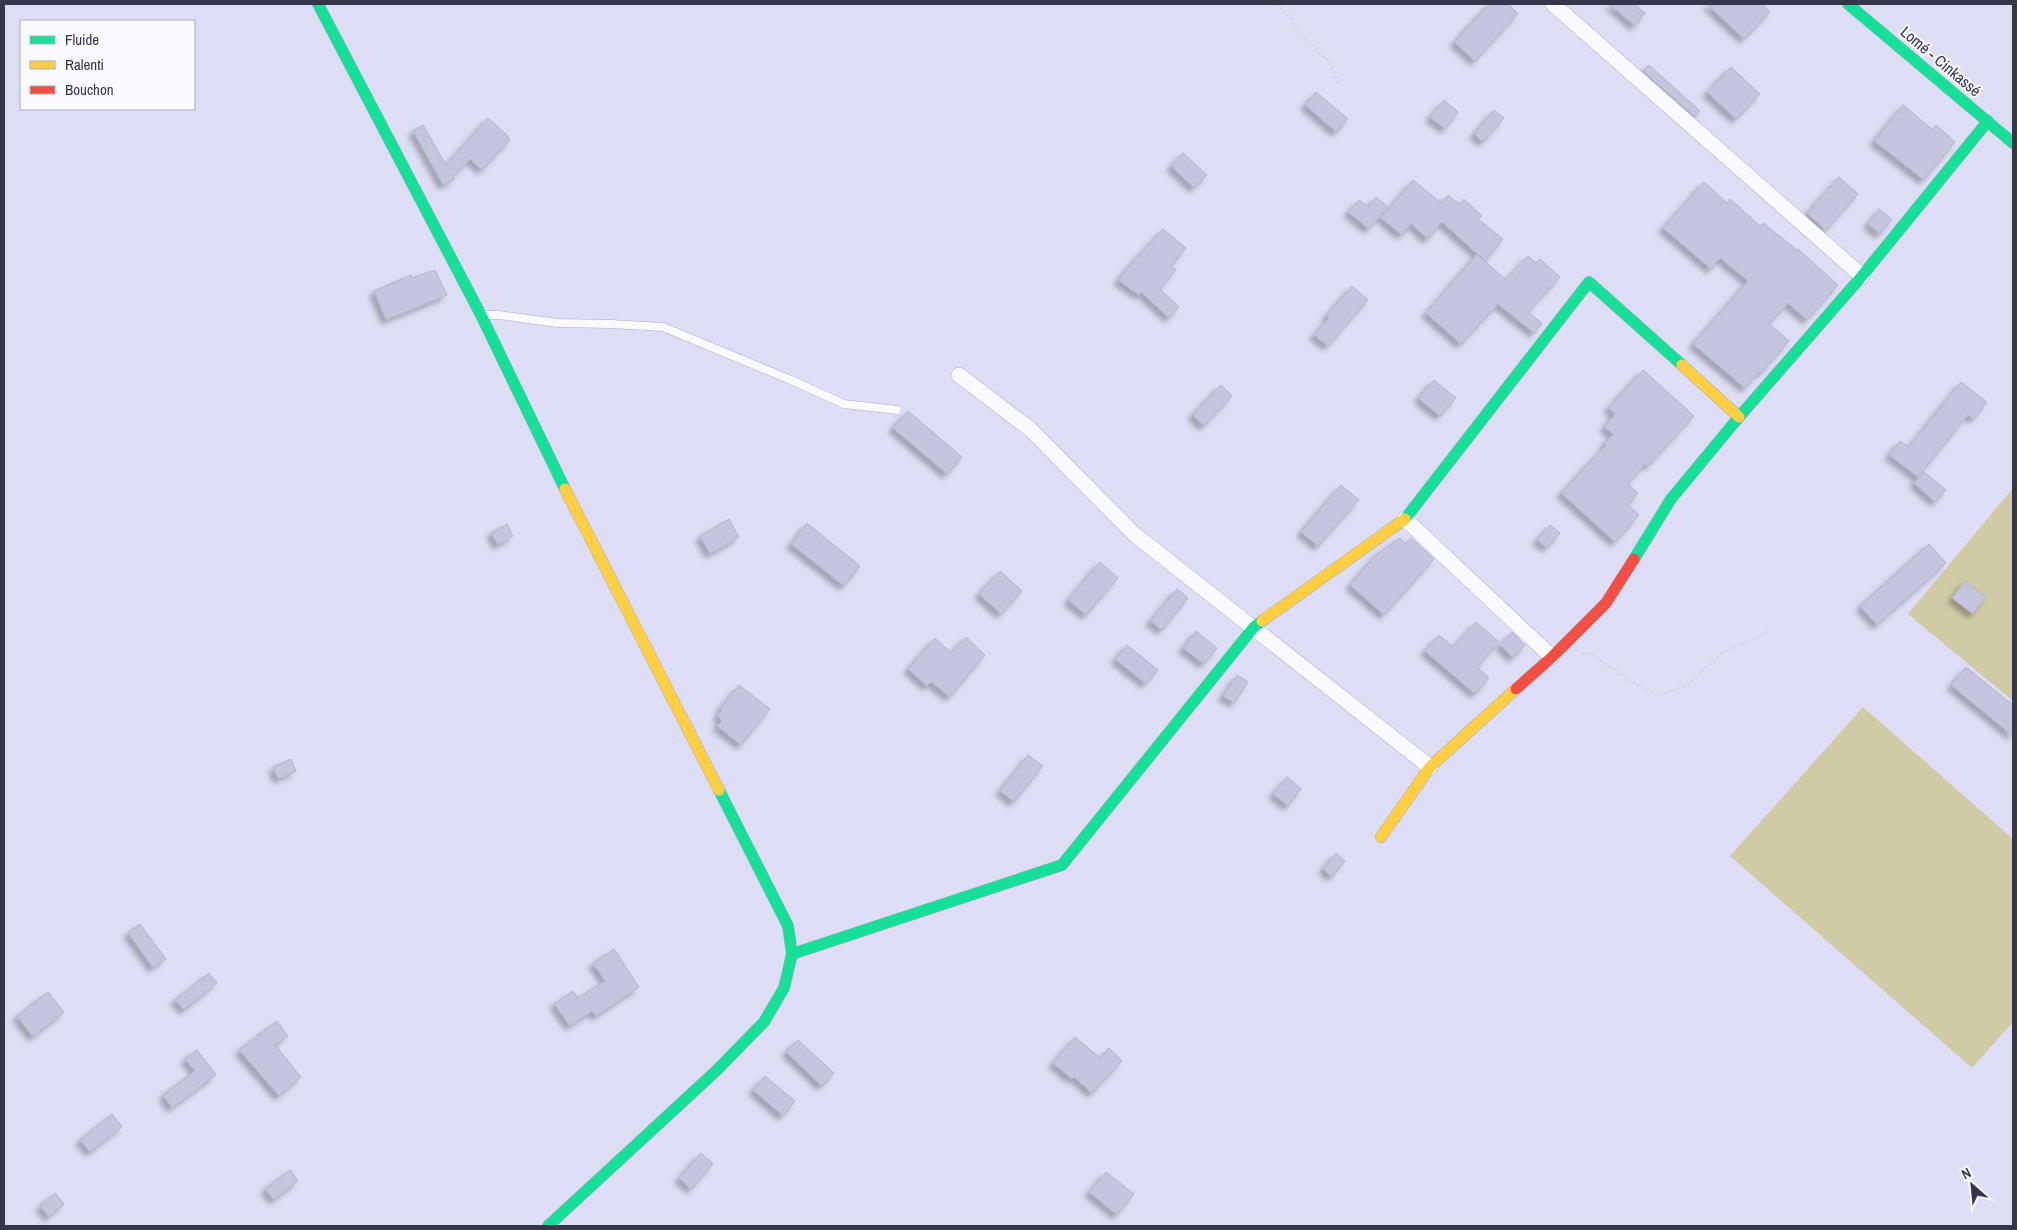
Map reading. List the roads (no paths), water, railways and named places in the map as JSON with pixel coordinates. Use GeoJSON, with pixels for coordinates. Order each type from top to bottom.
{"type":"FeatureCollection","features":[{"type":"Feature","properties":{"kind":"main road"},"geometry":{"type":"LineString","coordinates":[[318,4],[481,315],[548,455],[788,926],[792,954],[784,988],[764,1022],[716,1071],[548,1226]]}},
{"type":"Feature","properties":{"kind":"main road","name":"Lomé - Cinkassé"},"geometry":{"type":"LineString","coordinates":[[1848,4],[2013,143]]}},
{"type":"Feature","properties":{"kind":"main road"},"geometry":{"type":"LineString","coordinates":[[1380,837],[1430,767],[1552,657],[1606,603],[1671,499],[1739,417],[1862,276],[1988,121]]}},
{"type":"Feature","properties":{"kind":"main road"},"geometry":{"type":"LineString","coordinates":[[792,954],[1062,865],[1254,627],[1405,519],[1589,282],[1739,417]]}},
{"type":"Feature","properties":{"kind":"street"},"geometry":{"type":"LineString","coordinates":[[1553,4],[1862,276]]}},
{"type":"Feature","properties":{"kind":"street"},"geometry":{"type":"LineString","coordinates":[[960,375],[1031,430],[1134,534],[1430,767]]}},
{"type":"Feature","properties":{"kind":"street"},"geometry":{"type":"LineString","coordinates":[[1405,519],[1552,657]]}},
{"type":"Feature","properties":{"kind":"lane"},"geometry":{"type":"LineString","coordinates":[[481,315],[499,315],[557,323],[663,327],[844,404],[897,410]]}}]}
